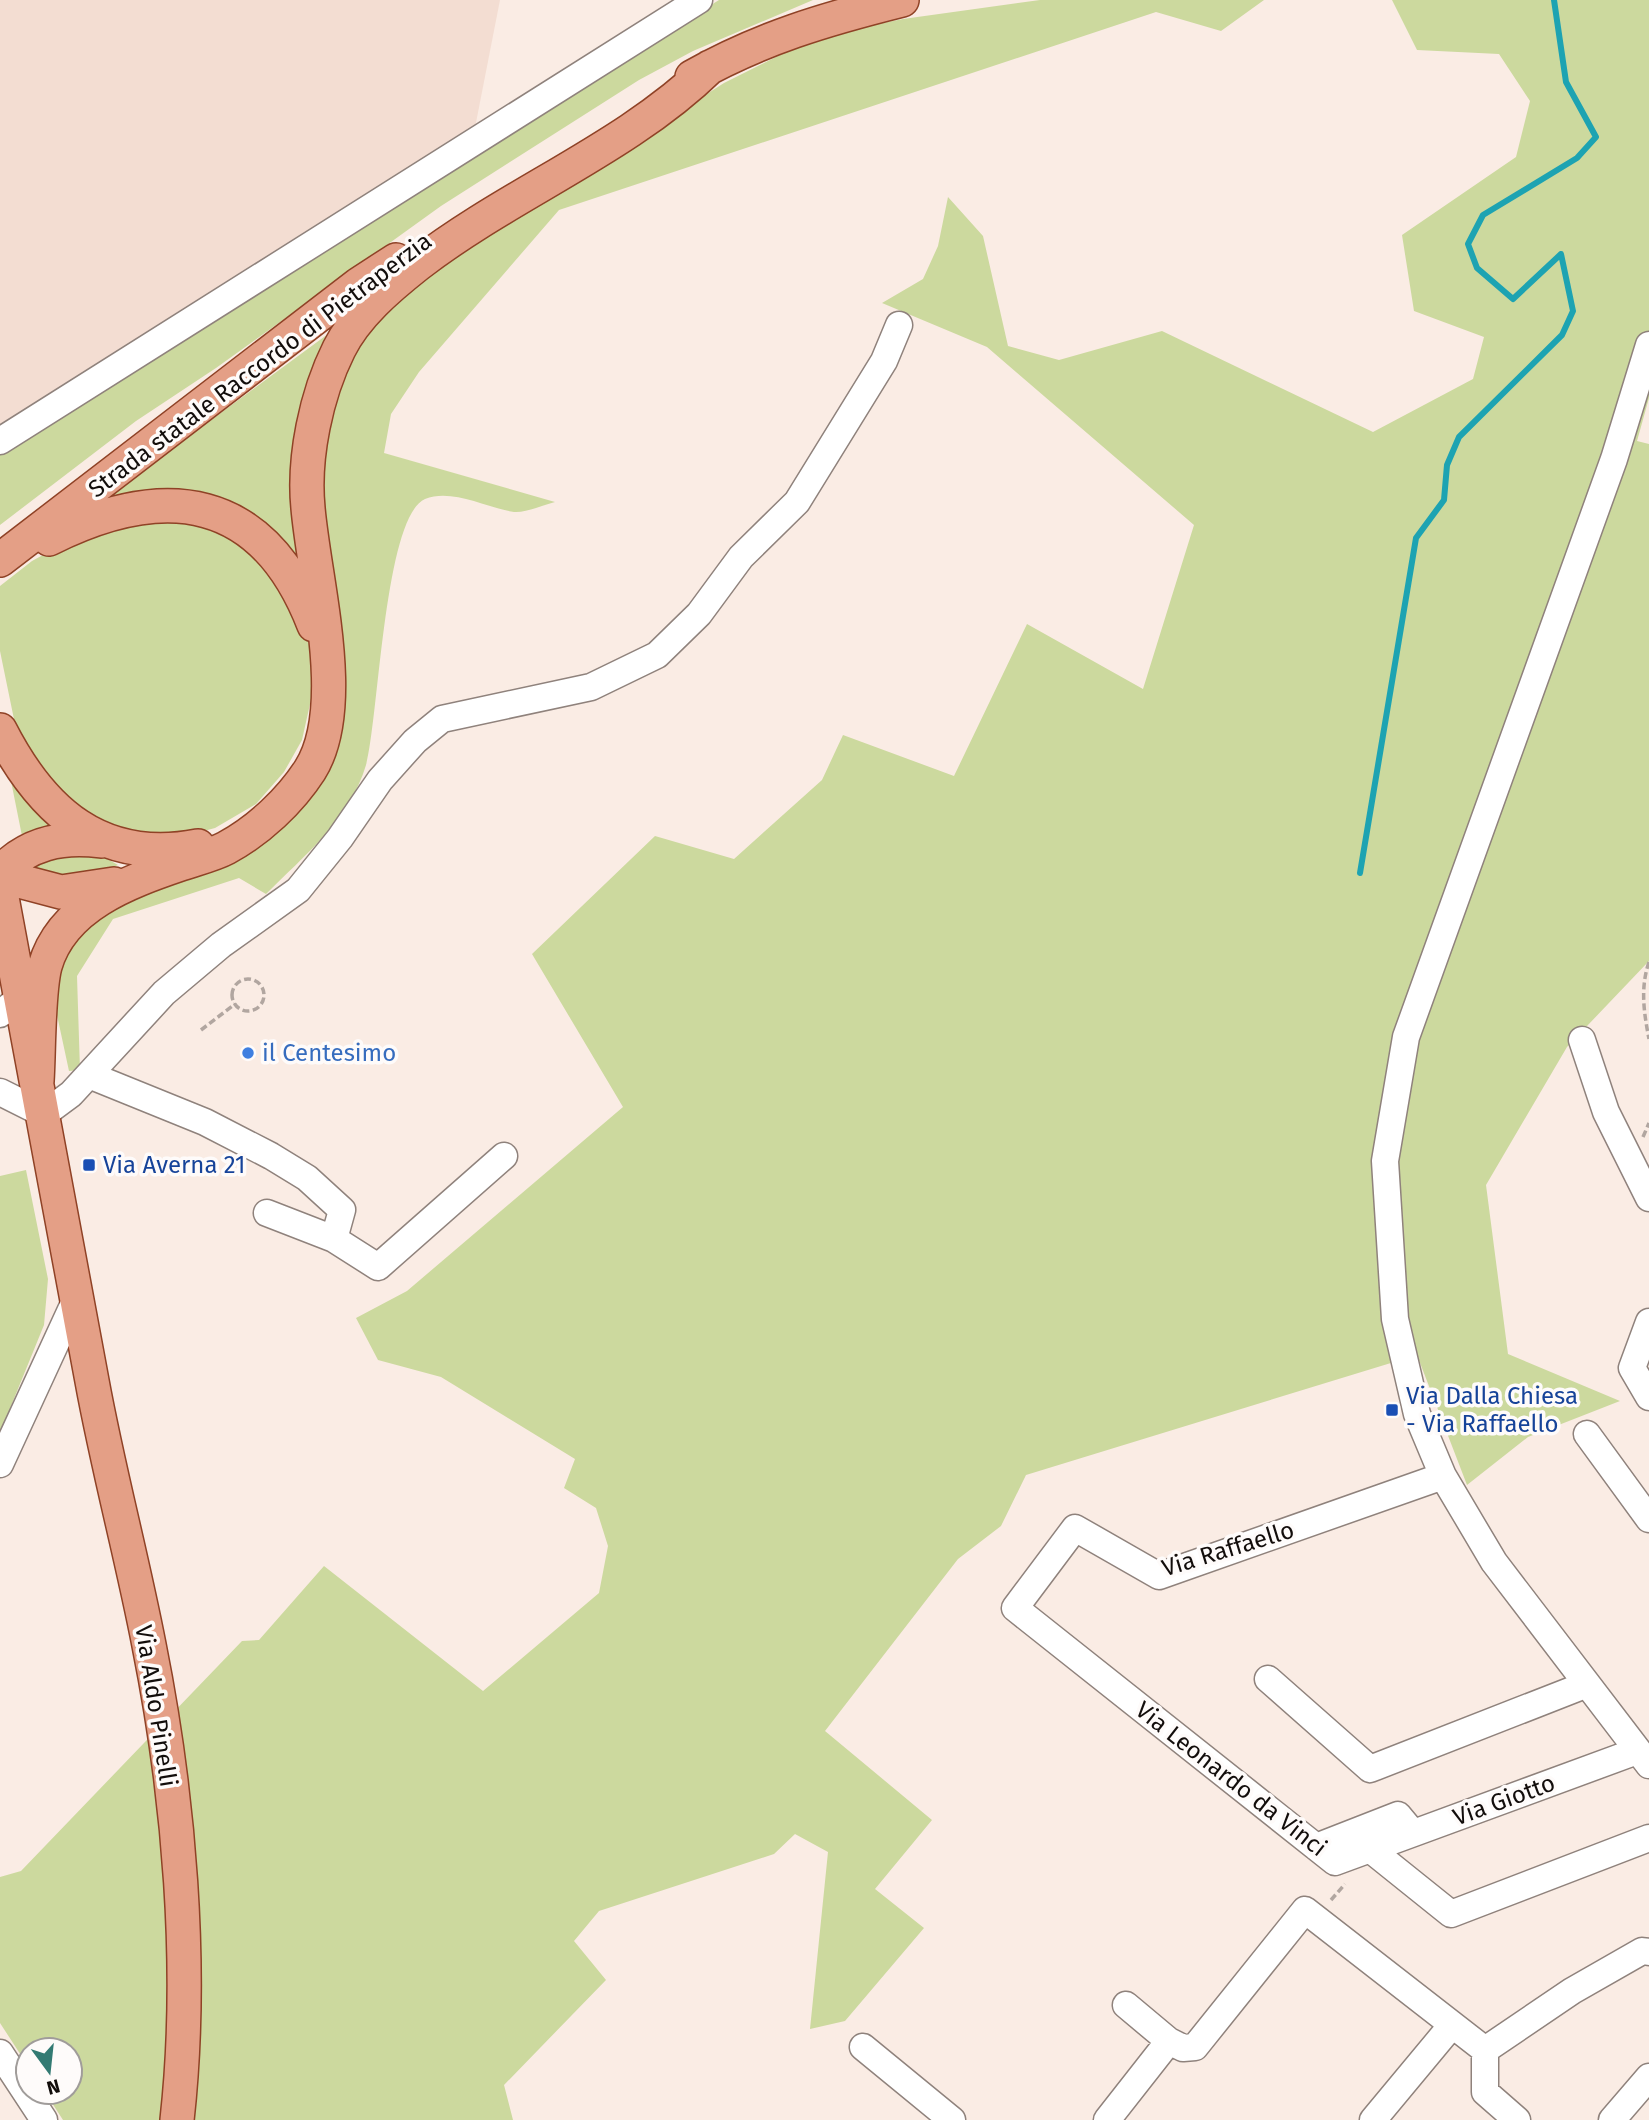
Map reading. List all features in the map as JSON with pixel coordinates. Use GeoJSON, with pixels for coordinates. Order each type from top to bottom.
{"type":"FeatureCollection","features":[{"type":"Feature","properties":{"kind":"main road","name":"Strada statale Raccordo di Pietraperzia"},"geometry":{"type":"LineString","coordinates":[[0,562],[359,284],[607,126],[758,42],[825,19],[902,0]]}},
{"type":"Feature","properties":{"kind":"main road"},"geometry":{"type":"LineString","coordinates":[[0,874],[61,892],[87,890],[135,879],[225,849],[293,797],[315,762],[327,712],[329,690],[326,656],[307,506],[309,460],[318,408],[340,348],[382,292],[447,241],[678,98],[710,67]]}},
{"type":"Feature","properties":{"kind":"main road"},"geometry":{"type":"LineString","coordinates":[[0,537],[128,440],[210,398]]}},
{"type":"Feature","properties":{"kind":"main road"},"geometry":{"type":"LineString","coordinates":[[0,562],[78,524],[118,511],[166,504],[198,508],[225,518],[264,543],[296,586],[326,656]]}},
{"type":"Feature","properties":{"kind":"main road"},"geometry":{"type":"LineString","coordinates":[[0,730],[29,780],[56,811],[86,833],[131,849],[179,848],[239,839]]}},
{"type":"Feature","properties":{"kind":"main road"},"geometry":{"type":"LineString","coordinates":[[0,874],[24,852],[42,844],[77,838],[110,842]]}},
{"type":"Feature","properties":{"kind":"main road"},"geometry":{"type":"LineString","coordinates":[[37,1081],[45,967],[57,939],[82,910],[135,879]]}},
{"type":"Feature","properties":{"kind":"main road"},"geometry":{"type":"LineString","coordinates":[[0,887],[10,1006],[37,1081]]}},
{"type":"Feature","properties":{"kind":"main road","name":"Via Aldo Pinelli"},"geometry":{"type":"LineString","coordinates":[[37,1081],[92,1382],[149,1647],[164,1738],[183,1943],[184,2041],[177,2120]]}},
{"type":"Feature","properties":{"kind":"street"},"geometry":{"type":"LineString","coordinates":[[0,441],[699,0]]}},
{"type":"Feature","properties":{"kind":"street"},"geometry":{"type":"LineString","coordinates":[[0,1092],[44,1114],[71,1094],[164,993],[221,945],[298,890],[340,838],[380,780],[415,741],[442,719],[591,687],[657,654],[699,614],[741,557],[797,502],[884,361],[899,325]]}},
{"type":"Feature","properties":{"kind":"street"},"geometry":{"type":"LineString","coordinates":[[1643,1758],[1494,1562],[1444,1476],[1417,1414],[1395,1319],[1385,1161],[1406,1037],[1614,459],[1649,345]]}},
{"type":"Feature","properties":{"kind":"street"},"geometry":{"type":"LineString","coordinates":[[1582,1041],[1606,1112],[1649,1198]]}},
{"type":"Feature","properties":{"kind":"street"},"geometry":{"type":"LineString","coordinates":[[89,1075],[205,1122],[307,1178],[342,1210],[334,1239]]}},
{"type":"Feature","properties":{"kind":"street"},"geometry":{"type":"LineString","coordinates":[[267,1213],[334,1239],[378,1267],[504,1156]]}},
{"type":"Feature","properties":{"kind":"street"},"geometry":{"type":"LineString","coordinates":[[0,1464],[77,1297]]}},
{"type":"Feature","properties":{"kind":"street"},"geometry":{"type":"LineString","coordinates":[[1649,1322],[1632,1368],[1649,1397]]}},
{"type":"Feature","properties":{"kind":"street"},"geometry":{"type":"LineString","coordinates":[[1587,1434],[1649,1519]]}},
{"type":"Feature","properties":{"kind":"street","name":"Via Raffaello"},"geometry":{"type":"LineString","coordinates":[[1015,1608],[1075,1528],[1159,1576],[1444,1476]]}},
{"type":"Feature","properties":{"kind":"street","name":"Via Leonardo da Vinci"},"geometry":{"type":"LineString","coordinates":[[1015,1608],[1332,1864],[1370,1849]]}},
{"type":"Feature","properties":{"kind":"street"},"geometry":{"type":"LineString","coordinates":[[1268,1679],[1370,1769],[1585,1685]]}},
{"type":"Feature","properties":{"kind":"street","name":"Via Giotto"},"geometry":{"type":"LineString","coordinates":[[1370,1849],[1643,1758]]}},
{"type":"Feature","properties":{"kind":"street"},"geometry":{"type":"LineString","coordinates":[[1332,1864],[1398,1815],[1413,1833]]}},
{"type":"Feature","properties":{"kind":"street"},"geometry":{"type":"LineString","coordinates":[[1370,1849],[1451,1914],[1649,1838]]}},
{"type":"Feature","properties":{"kind":"street"},"geometry":{"type":"LineString","coordinates":[[1126,2005],[1169,2041],[1183,2048],[1195,2046],[1305,1910],[1485,2050]]}},
{"type":"Feature","properties":{"kind":"street"},"geometry":{"type":"LineString","coordinates":[[1485,2050],[1572,1991],[1642,1951],[1649,1952]]}},
{"type":"Feature","properties":{"kind":"street"},"geometry":{"type":"LineString","coordinates":[[1373,2120],[1452,2025]]}},
{"type":"Feature","properties":{"kind":"street"},"geometry":{"type":"LineString","coordinates":[[1107,2120],[1169,2041]]}},
{"type":"Feature","properties":{"kind":"street"},"geometry":{"type":"LineString","coordinates":[[863,2047],[952,2120]]}},
{"type":"Feature","properties":{"kind":"street"},"geometry":{"type":"LineString","coordinates":[[1485,2050],[1485,2092],[1517,2120]]}},
{"type":"Feature","properties":{"kind":"street"},"geometry":{"type":"LineString","coordinates":[[0,2053],[44,2120]]}},
{"type":"Feature","properties":{"kind":"street"},"geometry":{"type":"LineString","coordinates":[[1612,2120],[1649,2077]]}},
{"type":"Feature","properties":{"kind":"path"},"geometry":{"type":"LineString","coordinates":[[1649,962],[1644,978],[1643,1007],[1649,1039]]}},
{"type":"Feature","properties":{"kind":"path"},"geometry":{"type":"LineString","coordinates":[[248,979],[261,986],[264,996],[259,1007],[244,1010],[235,1004],[232,993],[240,981],[248,979]]}},
{"type":"Feature","properties":{"kind":"path"},"geometry":{"type":"LineString","coordinates":[[201,1030],[235,1004]]}},
{"type":"Feature","properties":{"kind":"shaded area"},"geometry":{"type":"Polygon","coordinates":[[[0,0],[500,0],[472,143],[0,441],[0,0]]]}},
{"type":"Feature","properties":{"kind":"green space"},"geometry":{"type":"Polygon","coordinates":[[[719,0],[813,0],[693,51],[639,80],[441,206],[216,368],[136,421],[0,525],[0,454],[719,0]]]}},
{"type":"Feature","properties":{"kind":"green space"},"geometry":{"type":"Polygon","coordinates":[[[1040,0],[1264,0],[1221,31],[1156,12],[559,210],[419,372],[391,414],[384,453],[555,502],[514,512],[458,497],[435,496],[425,499],[411,514],[400,542],[392,579],[366,765],[349,803],[310,851],[266,894],[239,878],[113,919],[77,976],[80,1070],[69,1071],[54,1001],[63,946],[94,912],[249,851],[290,822],[314,790],[335,743],[346,694],[342,635],[317,497],[337,386],[362,336],[391,296],[724,83],[788,51],[837,32],[903,19],[1040,0]]]}},
{"type":"Feature","properties":{"kind":"green space"},"geometry":{"type":"Polygon","coordinates":[[[1392,0],[1649,0],[1649,398],[1637,441],[1649,444],[1649,961],[1567,1047],[1486,1185],[1508,1354],[1620,1401],[1528,1437],[1467,1485],[1417,1355],[1026,1475],[1001,1526],[958,1559],[825,1731],[932,1820],[875,1889],[924,1928],[845,2021],[810,2029],[828,1852],[795,1834],[774,1854],[599,1911],[574,1941],[606,1980],[504,2085],[513,2120],[63,2120],[54,2106],[84,2106],[84,2036],[14,2036],[14,2044],[0,2023],[0,1877],[21,1871],[242,1641],[259,1640],[324,1566],[483,1691],[599,1593],[608,1546],[596,1508],[564,1488],[575,1459],[441,1377],[378,1360],[356,1318],[407,1291],[623,1107],[532,954],[655,836],[734,859],[822,780],[843,735],[954,776],[1027,624],[1143,689],[1194,525],[987,347],[882,303],[923,279],[938,246],[948,197],[983,236],[1008,346],[1059,360],[1162,331],[1373,432],[1473,379],[1484,337],[1414,311],[1402,235],[1516,157],[1530,101],[1499,54],[1417,50],[1392,0]]]}},
{"type":"Feature","properties":{"kind":"green space"},"geometry":{"type":"Polygon","coordinates":[[[328,334],[306,575],[273,539],[120,498],[112,493],[328,334]]]}},
{"type":"Feature","properties":{"kind":"green space"},"geometry":{"type":"Polygon","coordinates":[[[167,513],[234,531],[294,600],[310,647],[312,695],[302,740],[284,772],[256,804],[215,828],[174,839],[97,825],[46,785],[16,729],[0,651],[0,586],[32,561],[74,538],[167,513]]]}},
{"type":"Feature","properties":{"kind":"green space"},"geometry":{"type":"Polygon","coordinates":[[[9,771],[63,830],[23,841],[9,771]]]}},
{"type":"Feature","properties":{"kind":"green space"},"geometry":{"type":"Polygon","coordinates":[[[97,853],[118,865],[97,874],[76,878],[55,876],[34,867],[54,854],[97,853]]]}},
{"type":"Feature","properties":{"kind":"green space"},"geometry":{"type":"Polygon","coordinates":[[[26,1170],[48,1279],[44,1325],[0,1433],[0,1176],[26,1170]]]}},
{"type":"Feature","properties":{"kind":"waterway"},"geometry":{"type":"LineString","coordinates":[[1360,873],[1416,538],[1444,500],[1447,465],[1459,437],[1562,335],[1573,311],[1561,254],[1513,299],[1477,268],[1468,244],[1483,215],[1577,158],[1596,137],[1566,82],[1554,0]]}},
{"type":"Feature","properties":{"kind":"place","name":"il Centesimo"},"geometry":{"type":"Point","coordinates":[248,1053]}},
{"type":"Feature","properties":{"kind":"place","name":"Via Averna 21"},"geometry":{"type":"Point","coordinates":[89,1165]}},
{"type":"Feature","properties":{"kind":"place","name":"Via Dalla Chiesa - Via Raffaello"},"geometry":{"type":"Point","coordinates":[1392,1410]}}]}
